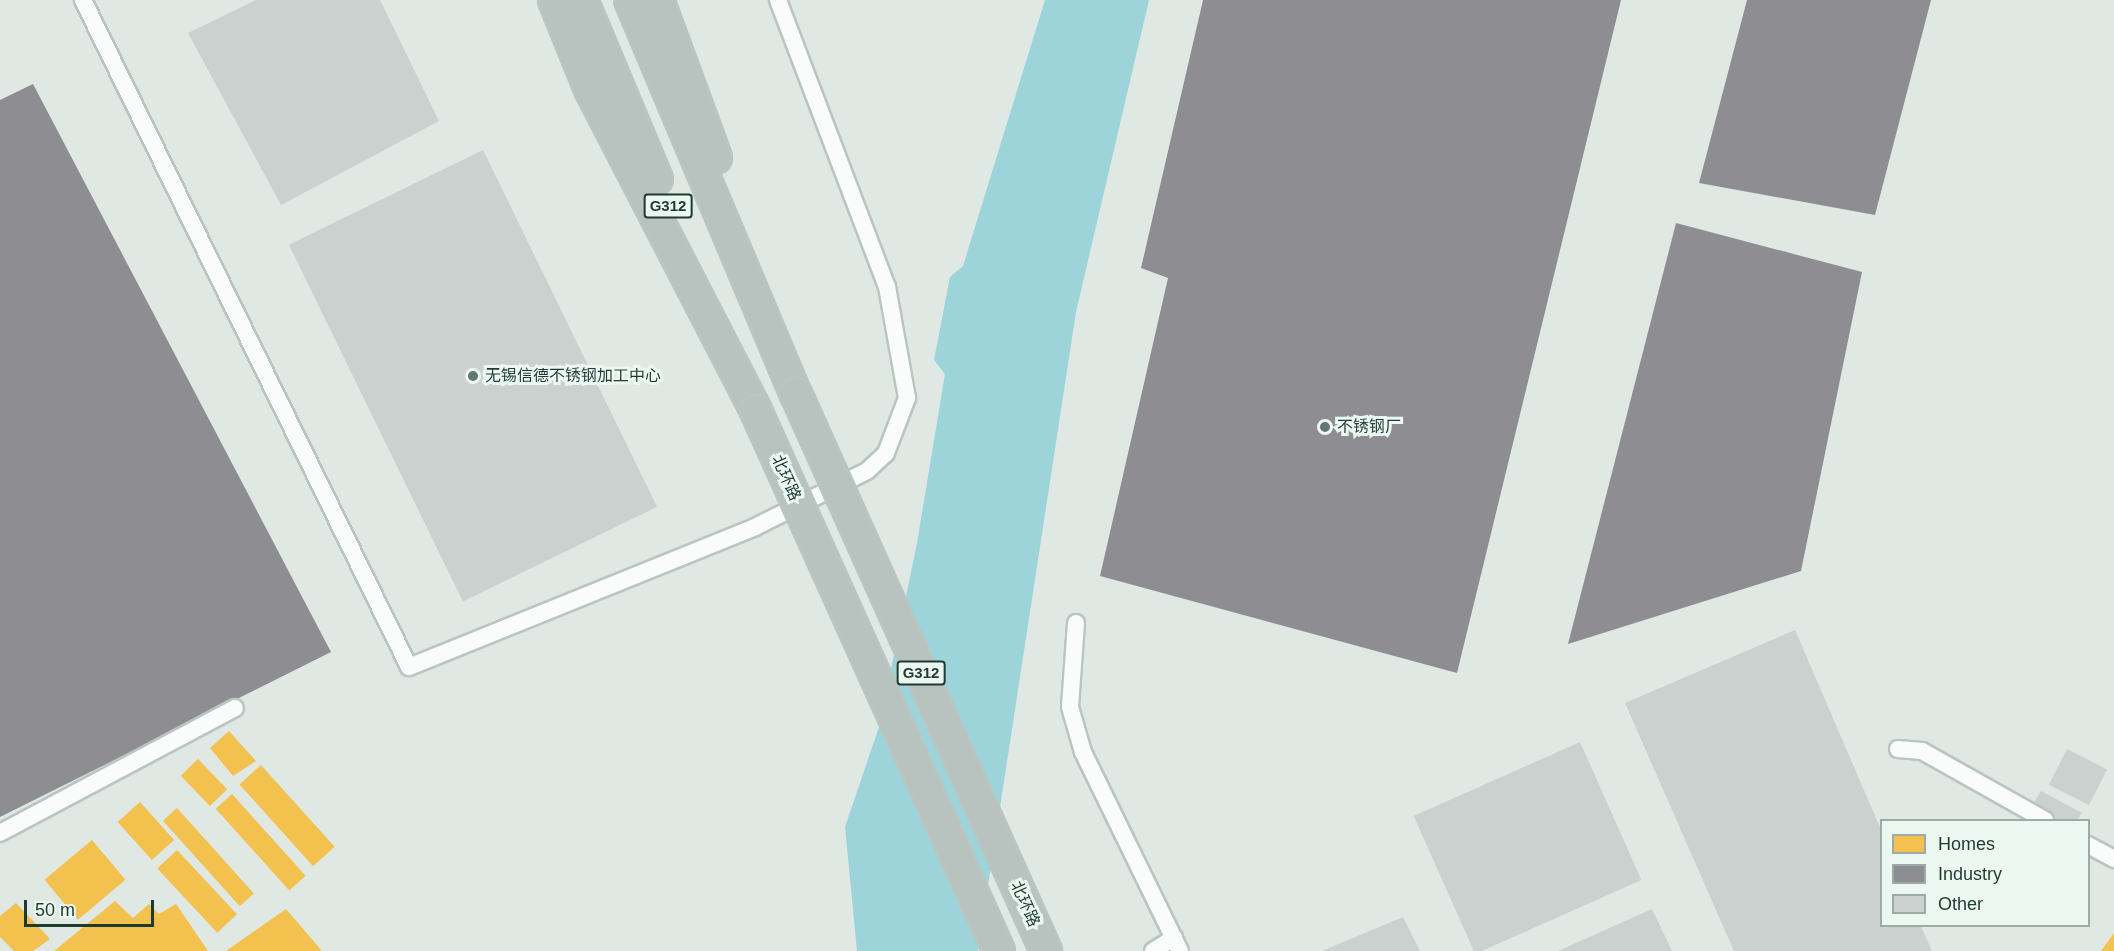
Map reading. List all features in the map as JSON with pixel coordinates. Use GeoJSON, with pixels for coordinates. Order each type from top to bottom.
{"type":"FeatureCollection","features":[{"type":"Feature","properties":{"kind":"highway"},"geometry":{"type":"LineString","coordinates":[[554,0],[590,89],[756,411]]}},
{"type":"Feature","properties":{"kind":"highway","name":"北环路"},"geometry":{"type":"LineString","coordinates":[[582,0],[756,411],[999,951]]}},
{"type":"Feature","properties":{"kind":"highway","name":"北环路"},"geometry":{"type":"LineString","coordinates":[[630,0],[796,394],[1046,951]]}},
{"type":"Feature","properties":{"kind":"highway"},"geometry":{"type":"LineString","coordinates":[[658,0],[796,394]]}},
{"type":"Feature","properties":{"kind":"street"},"geometry":{"type":"LineString","coordinates":[[83,0],[410,667],[755,528],[867,471],[886,453],[907,398],[887,287],[778,0]]}},
{"type":"Feature","properties":{"kind":"street"},"geometry":{"type":"LineString","coordinates":[[1076,623],[1070,707],[1083,752],[1177,944],[1153,951]]}},
{"type":"Feature","properties":{"kind":"street"},"geometry":{"type":"LineString","coordinates":[[0,832],[235,708]]}},
{"type":"Feature","properties":{"kind":"street"},"geometry":{"type":"LineString","coordinates":[[1898,749],[1922,751],[2043,819]]}},
{"type":"Feature","properties":{"kind":"street"},"geometry":{"type":"LineString","coordinates":[[2090,846],[2114,859]]}},
{"type":"Feature","properties":{"kind":"water"},"geometry":{"type":"Polygon","coordinates":[[[1045,0],[1149,0],[1076,312],[978,951],[857,951],[845,827],[879,727],[917,543],[945,374],[934,360],[950,277],[963,266],[1045,0]]]}},
{"type":"Feature","properties":{"kind":"building: Homes"},"geometry":{"type":"Polygon","coordinates":[[[229,731],[256,761],[233,776],[210,748],[229,731]]]}},
{"type":"Feature","properties":{"kind":"building: Homes"},"geometry":{"type":"Polygon","coordinates":[[[198,759],[227,789],[210,806],[181,776],[198,759]]]}},
{"type":"Feature","properties":{"kind":"building: Homes"},"geometry":{"type":"Polygon","coordinates":[[[261,765],[335,847],[313,866],[239,784],[261,765]]]}},
{"type":"Feature","properties":{"kind":"building: Homes"},"geometry":{"type":"Polygon","coordinates":[[[232,794],[306,876],[289,890],[216,809],[232,794]]]}},
{"type":"Feature","properties":{"kind":"building: Homes"},"geometry":{"type":"Polygon","coordinates":[[[140,802],[174,840],[152,860],[118,822],[140,802]]]}},
{"type":"Feature","properties":{"kind":"building: Homes"},"geometry":{"type":"Polygon","coordinates":[[[177,808],[254,893],[240,906],[163,821],[177,808]]]}},
{"type":"Feature","properties":{"kind":"building: Homes"},"geometry":{"type":"Polygon","coordinates":[[[92,840],[125,880],[78,920],[45,880],[92,840]]]}},
{"type":"Feature","properties":{"kind":"building: Homes"},"geometry":{"type":"Polygon","coordinates":[[[177,850],[237,914],[217,933],[157,868],[177,850]]]}},
{"type":"Feature","properties":{"kind":"building: Homes"},"geometry":{"type":"Polygon","coordinates":[[[115,901],[133,918],[149,904],[159,914],[176,904],[208,951],[54,951],[115,901]]]}},
{"type":"Feature","properties":{"kind":"building: Homes"},"geometry":{"type":"Polygon","coordinates":[[[16,903],[50,939],[33,951],[14,951],[0,937],[0,916],[16,903]]]}},
{"type":"Feature","properties":{"kind":"building: Homes"},"geometry":{"type":"Polygon","coordinates":[[[286,909],[322,951],[226,951],[286,909]]]}},
{"type":"Feature","properties":{"kind":"building: Homes"},"geometry":{"type":"Polygon","coordinates":[[[2114,933],[2114,951],[2101,951],[2114,933]]]}},
{"type":"Feature","properties":{"kind":"building: Industry","name":"不锈钢厂"},"geometry":{"type":"Polygon","coordinates":[[[1203,0],[1621,0],[1457,673],[1100,576],[1168,278],[1141,268],[1203,0]]]}},
{"type":"Feature","properties":{"kind":"building: Industry"},"geometry":{"type":"Polygon","coordinates":[[[1747,0],[1931,0],[1875,215],[1699,183],[1747,0]]]}},
{"type":"Feature","properties":{"kind":"building: Industry"},"geometry":{"type":"Polygon","coordinates":[[[33,84],[331,652],[0,817],[0,100],[33,84]]]}},
{"type":"Feature","properties":{"kind":"building: Industry"},"geometry":{"type":"Polygon","coordinates":[[[1676,223],[1862,272],[1801,571],[1568,644],[1676,223]]]}},
{"type":"Feature","properties":{"kind":"building: Other"},"geometry":{"type":"Polygon","coordinates":[[[256,0],[380,0],[439,121],[281,205],[188,33],[256,0]]]}},
{"type":"Feature","properties":{"kind":"building: Other","name":"无锡信德不锈钢加工中心"},"geometry":{"type":"Polygon","coordinates":[[[483,150],[657,507],[463,602],[289,245],[483,150]]]}},
{"type":"Feature","properties":{"kind":"building: Other"},"geometry":{"type":"Polygon","coordinates":[[[1795,630],[1880,827],[1880,927],[1921,927],[1932,951],[1734,951],[1625,703],[1795,630]]]}},
{"type":"Feature","properties":{"kind":"building: Other"},"geometry":{"type":"Polygon","coordinates":[[[1580,742],[1641,880],[1482,951],[1474,951],[1414,816],[1580,742]]]}},
{"type":"Feature","properties":{"kind":"building: Other"},"geometry":{"type":"Polygon","coordinates":[[[2067,749],[2107,769],[2089,805],[2049,785],[2067,749]]]}},
{"type":"Feature","properties":{"kind":"building: Other"},"geometry":{"type":"Polygon","coordinates":[[[2041,791],[2082,813],[2078,819],[2056,819],[2032,805],[2041,791]]]}},
{"type":"Feature","properties":{"kind":"building: Other"},"geometry":{"type":"Polygon","coordinates":[[[1652,909],[1672,951],[1558,951],[1652,909]]]}},
{"type":"Feature","properties":{"kind":"building: Other"},"geometry":{"type":"Polygon","coordinates":[[[1403,917],[1420,951],[1322,951],[1403,917]]]}},
{"type":"Feature","properties":{"kind":"place","name":"无锡信德不锈钢加工中心"},"geometry":{"type":"Point","coordinates":[473,376]}},
{"type":"Feature","properties":{"kind":"place","name":"不锈钢厂"},"geometry":{"type":"Point","coordinates":[1325,427]}}]}
